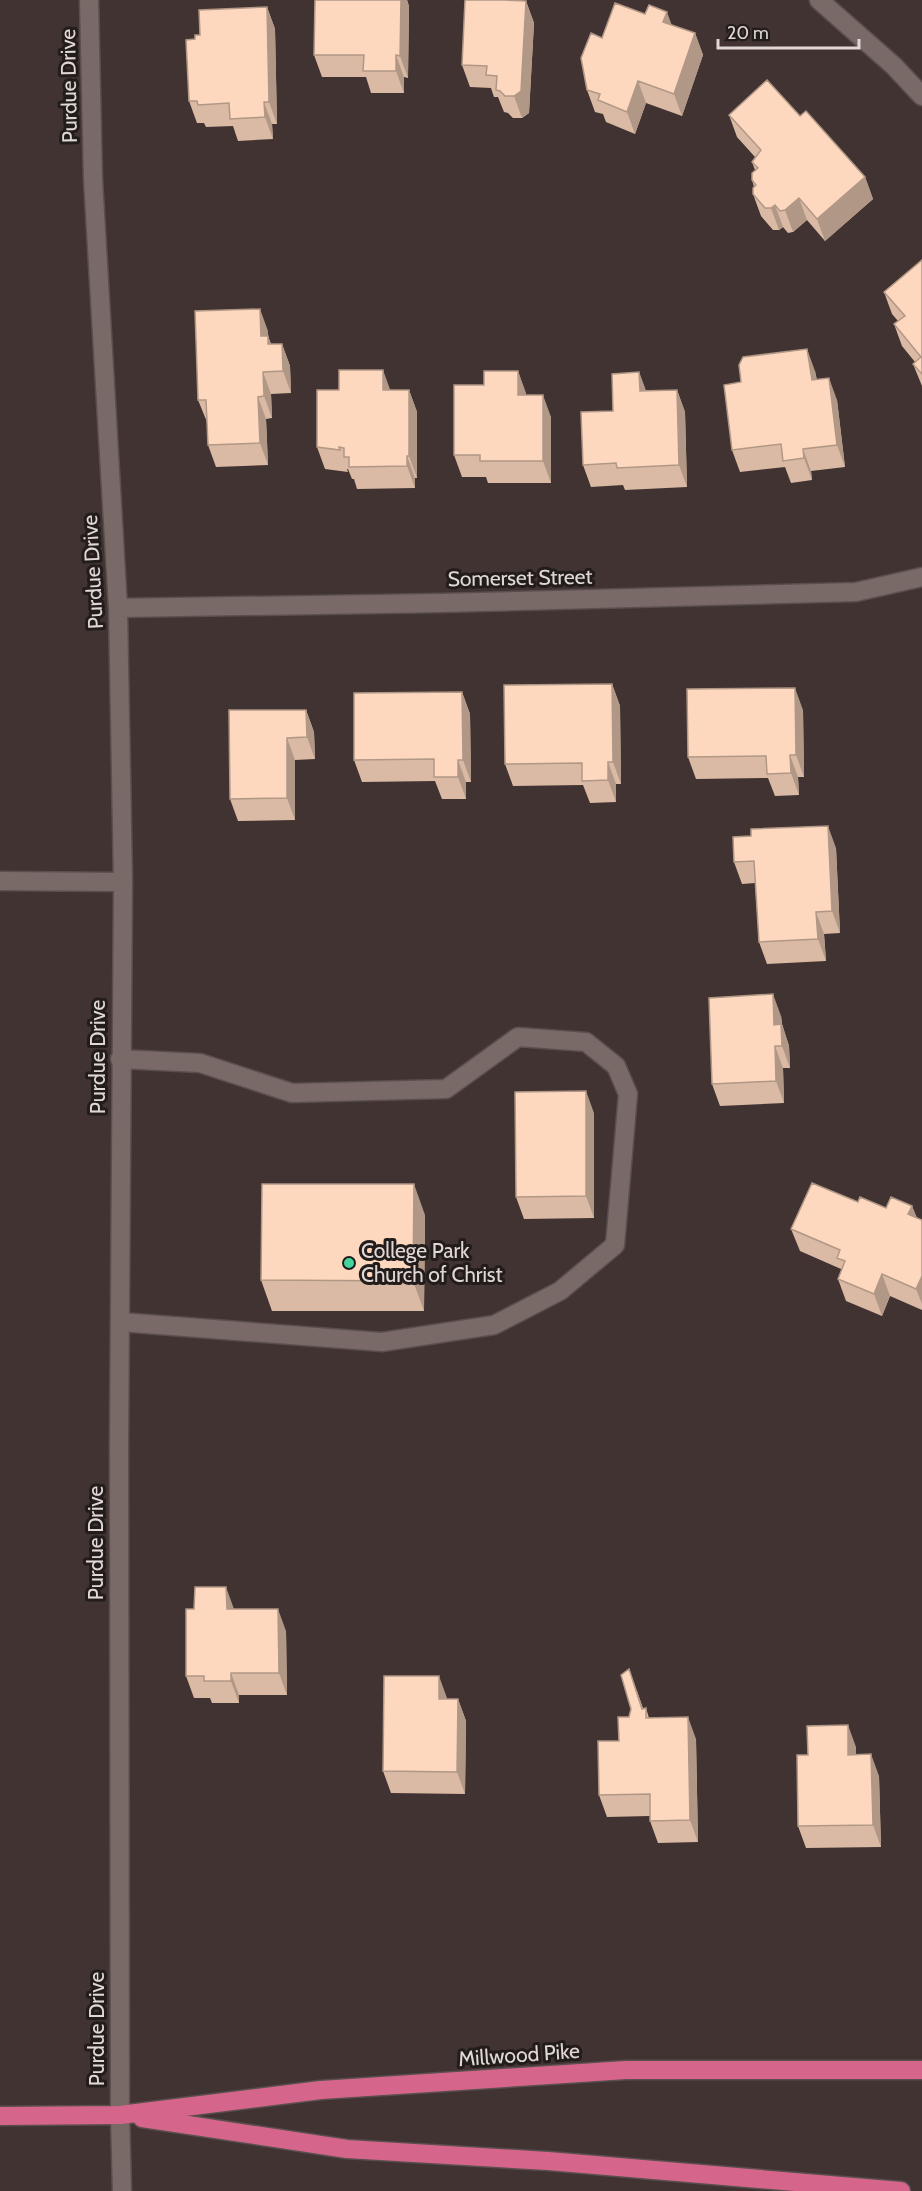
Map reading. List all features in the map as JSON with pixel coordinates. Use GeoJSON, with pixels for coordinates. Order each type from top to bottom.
{"type":"FeatureCollection","features":[{"type":"Feature","properties":{"kind":"highway","name":"Millwood Pike"},"geometry":{"type":"LineString","coordinates":[[0,2116],[120,2115],[321,2090],[626,2070],[922,2070]]}},
{"type":"Feature","properties":{"kind":"highway","name":"Millwood Pike"},"geometry":{"type":"LineString","coordinates":[[120,2115],[347,2149],[548,2161],[901,2191]]}},
{"type":"Feature","properties":{"kind":"street","name":"Purdue Drive"},"geometry":{"type":"LineString","coordinates":[[89,0],[93,179],[118,608],[123,882],[120,1059],[120,2115],[122,2191]]}},
{"type":"Feature","properties":{"kind":"street"},"geometry":{"type":"LineString","coordinates":[[819,0],[894,66],[922,96]]}},
{"type":"Feature","properties":{"kind":"street","name":"Somerset Street"},"geometry":{"type":"LineString","coordinates":[[118,608],[441,603],[856,592],[922,578]]}},
{"type":"Feature","properties":{"kind":"street"},"geometry":{"type":"LineString","coordinates":[[0,881],[123,882]]}},
{"type":"Feature","properties":{"kind":"street"},"geometry":{"type":"LineString","coordinates":[[120,1059],[200,1064],[292,1093],[446,1089],[518,1037],[586,1042],[616,1066],[628,1094],[615,1245],[560,1291],[494,1325],[382,1342],[120,1322]]}},
{"type":"Feature","properties":{"kind":"building"},"geometry":{"type":"Polygon","coordinates":[[[315,0],[401,0],[400,56],[396,55],[396,71],[363,71],[364,55],[314,55],[315,0]]]}},
{"type":"Feature","properties":{"kind":"building"},"geometry":{"type":"Polygon","coordinates":[[[465,0],[526,1],[521,91],[514,96],[505,96],[496,90],[497,76],[486,75],[487,66],[462,65],[465,0]]]}},
{"type":"Feature","properties":{"kind":"building"},"geometry":{"type":"Polygon","coordinates":[[[615,3],[645,14],[649,5],[667,12],[663,22],[695,33],[674,94],[638,81],[627,112],[598,100],[600,94],[587,90],[581,58],[591,33],[602,38],[615,3]]]}},
{"type":"Feature","properties":{"kind":"building"},"geometry":{"type":"Polygon","coordinates":[[[267,7],[269,102],[264,102],[265,117],[230,119],[229,103],[198,105],[197,101],[189,101],[186,40],[195,39],[195,35],[200,35],[199,10],[267,7]]]}},
{"type":"Feature","properties":{"kind":"building"},"geometry":{"type":"Polygon","coordinates":[[[767,80],[800,116],[806,111],[865,177],[817,219],[799,198],[785,210],[780,211],[775,205],[765,208],[753,194],[753,188],[756,185],[752,180],[752,173],[758,168],[752,162],[761,150],[729,115],[767,80]]]}},
{"type":"Feature","properties":{"kind":"building"},"geometry":{"type":"Polygon","coordinates":[[[922,260],[922,374],[913,364],[921,357],[894,324],[905,316],[884,292],[922,260]]]}},
{"type":"Feature","properties":{"kind":"building"},"geometry":{"type":"Polygon","coordinates":[[[260,309],[261,336],[268,336],[268,344],[282,344],[283,371],[263,372],[264,396],[258,397],[260,443],[208,445],[206,400],[198,400],[195,311],[260,309]]]}},
{"type":"Feature","properties":{"kind":"building"},"geometry":{"type":"Polygon","coordinates":[[[807,349],[812,380],[829,378],[837,445],[803,449],[804,458],[783,461],[781,444],[732,450],[724,385],[741,382],[739,365],[743,357],[807,349]]]}},
{"type":"Feature","properties":{"kind":"building"},"geometry":{"type":"Polygon","coordinates":[[[339,370],[383,370],[383,390],[409,390],[407,466],[349,467],[349,457],[344,457],[344,448],[339,447],[340,450],[317,447],[317,390],[339,390],[339,370]]]}},
{"type":"Feature","properties":{"kind":"building"},"geometry":{"type":"Polygon","coordinates":[[[484,371],[518,371],[518,395],[543,395],[543,461],[480,461],[480,455],[454,455],[454,385],[484,385],[484,371]]]}},
{"type":"Feature","properties":{"kind":"building"},"geometry":{"type":"Polygon","coordinates":[[[639,372],[640,391],[677,390],[679,465],[617,468],[616,463],[583,465],[581,412],[613,411],[612,374],[639,372]]]}},
{"type":"Feature","properties":{"kind":"building"},"geometry":{"type":"Polygon","coordinates":[[[612,684],[613,762],[608,762],[608,780],[582,781],[582,763],[505,764],[504,685],[612,684]]]}},
{"type":"Feature","properties":{"kind":"building"},"geometry":{"type":"Polygon","coordinates":[[[795,688],[796,755],[790,755],[791,773],[767,774],[766,756],[688,757],[687,689],[795,688]]]}},
{"type":"Feature","properties":{"kind":"building"},"geometry":{"type":"Polygon","coordinates":[[[462,692],[463,760],[458,760],[458,777],[434,777],[434,759],[354,760],[354,693],[462,692]]]}},
{"type":"Feature","properties":{"kind":"building"},"geometry":{"type":"Polygon","coordinates":[[[229,710],[306,710],[307,737],[287,738],[287,798],[230,799],[229,710]]]}},
{"type":"Feature","properties":{"kind":"building"},"geometry":{"type":"Polygon","coordinates":[[[828,826],[832,911],[816,912],[818,939],[759,942],[754,861],[734,862],[733,837],[751,836],[751,829],[828,826]]]}},
{"type":"Feature","properties":{"kind":"building"},"geometry":{"type":"Polygon","coordinates":[[[773,994],[774,1025],[781,1024],[782,1046],[775,1046],[776,1081],[712,1084],[709,998],[773,994]]]}},
{"type":"Feature","properties":{"kind":"building"},"geometry":{"type":"Polygon","coordinates":[[[586,1091],[586,1196],[516,1197],[515,1092],[586,1091]]]}},
{"type":"Feature","properties":{"kind":"building"},"geometry":{"type":"Polygon","coordinates":[[[812,1183],[858,1202],[860,1197],[886,1208],[891,1197],[912,1206],[908,1214],[922,1220],[922,1276],[916,1289],[882,1274],[874,1294],[838,1279],[845,1261],[837,1258],[840,1250],[791,1229],[812,1183]]]}},
{"type":"Feature","properties":{"kind":"building","name":"College Park Church of Christ"},"geometry":{"type":"Polygon","coordinates":[[[262,1184],[414,1184],[413,1281],[261,1280],[262,1184]]]}},
{"type":"Feature","properties":{"kind":"building"},"geometry":{"type":"Polygon","coordinates":[[[195,1587],[226,1587],[227,1609],[278,1609],[279,1673],[231,1673],[231,1681],[204,1681],[204,1676],[186,1676],[186,1609],[194,1609],[195,1587]]]}},
{"type":"Feature","properties":{"kind":"building"},"geometry":{"type":"Polygon","coordinates":[[[629,1669],[642,1709],[646,1708],[646,1718],[688,1717],[690,1820],[650,1821],[650,1794],[599,1795],[598,1741],[619,1741],[618,1717],[629,1717],[631,1709],[621,1675],[629,1669]]]}},
{"type":"Feature","properties":{"kind":"building"},"geometry":{"type":"Polygon","coordinates":[[[384,1676],[439,1676],[439,1699],[458,1699],[457,1772],[383,1771],[384,1676]]]}},
{"type":"Feature","properties":{"kind":"building"},"geometry":{"type":"Polygon","coordinates":[[[848,1725],[848,1755],[871,1754],[873,1825],[798,1826],[797,1755],[808,1755],[807,1726],[848,1725]]]}},
{"type":"Feature","properties":{"kind":"place","name":"College Park Church of Christ"},"geometry":{"type":"Point","coordinates":[349,1263]}}]}
